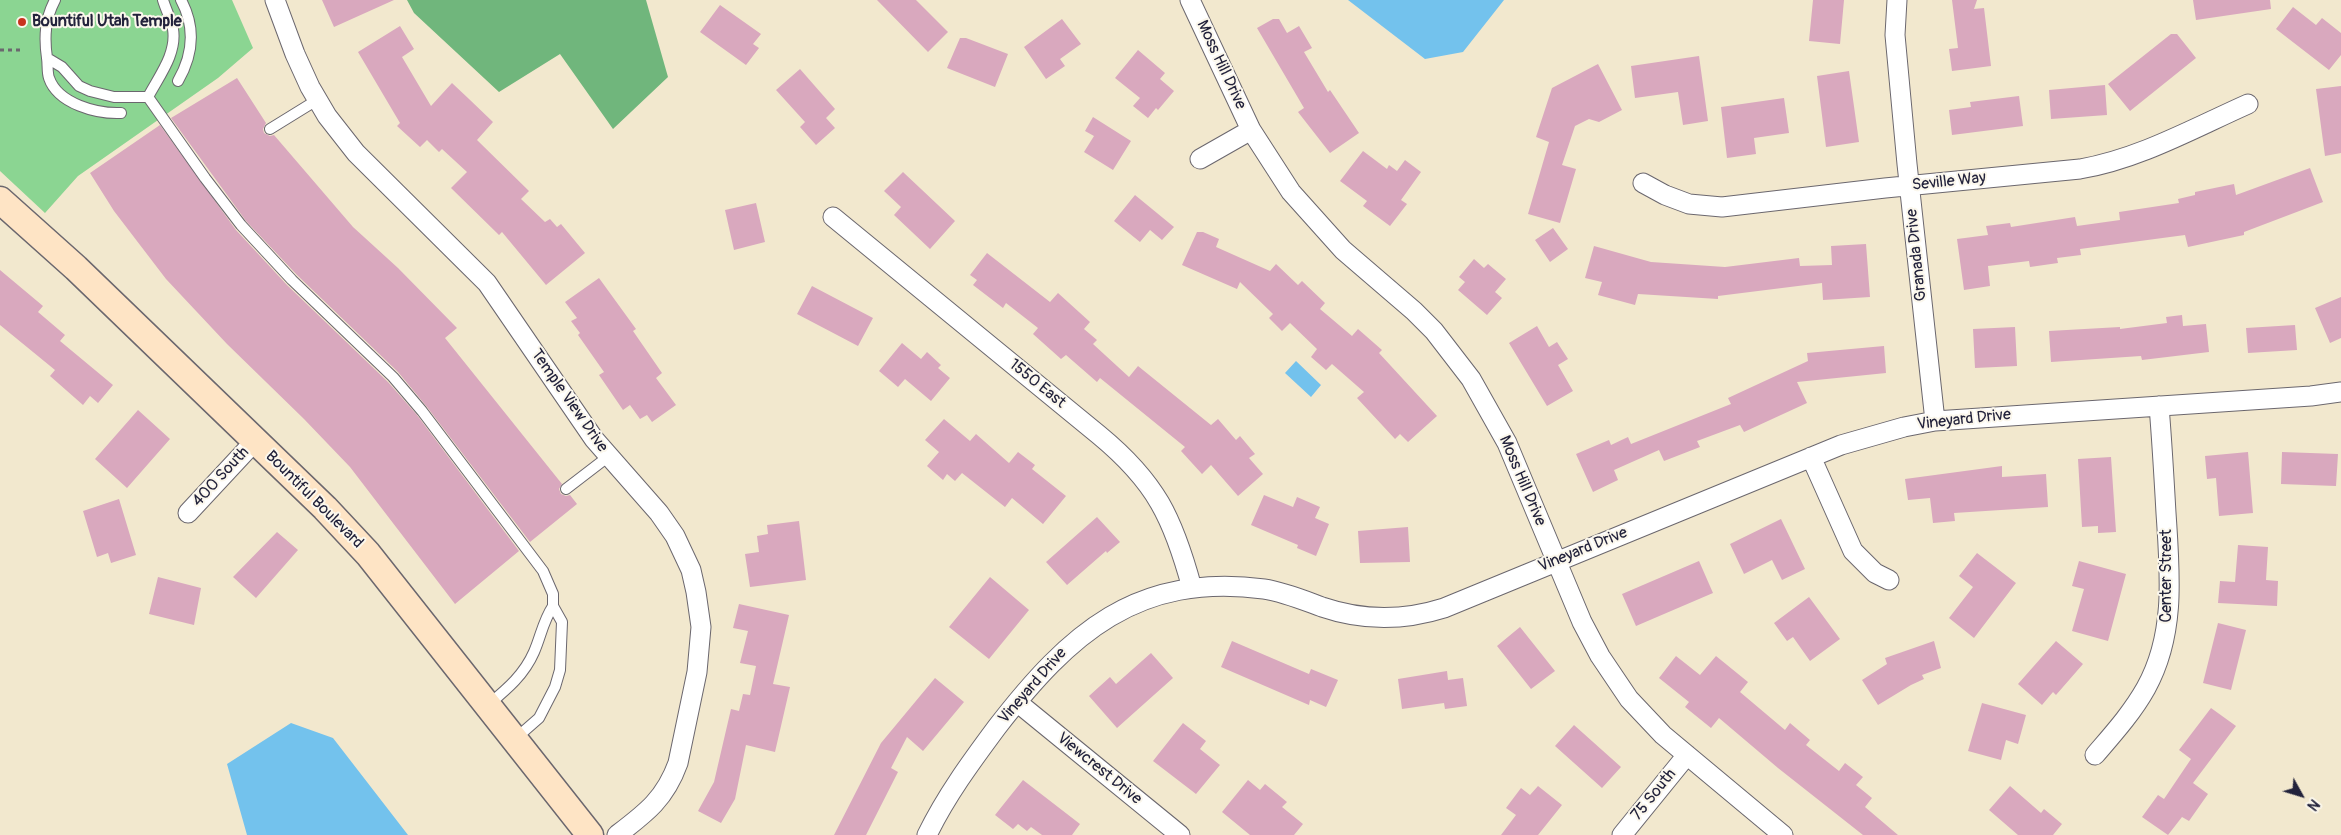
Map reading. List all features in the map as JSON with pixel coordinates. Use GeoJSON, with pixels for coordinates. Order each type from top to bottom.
{"type":"FeatureCollection","features":[{"type":"Feature","properties":{"kind":"main road","name":"Bountiful Boulevard"},"geometry":{"type":"LineString","coordinates":[[0,200],[76,268],[324,508],[368,554],[590,835]]}},
{"type":"Feature","properties":{"kind":"street","name":"Temple View Drive"},"geometry":{"type":"LineString","coordinates":[[275,0],[288,39],[317,100],[356,153],[483,278],[609,456],[659,513],[675,536],[691,570],[701,627],[697,672],[682,748],[673,778],[656,803],[645,814],[617,835]]}},
{"type":"Feature","properties":{"kind":"street","name":"Moss Hill Drive"},"geometry":{"type":"LineString","coordinates":[[1190,0],[1251,130],[1291,192],[1315,221],[1362,268],[1414,311],[1434,331],[1466,372],[1507,443],[1582,622],[1614,678],[1646,718],[1687,755],[1783,835]]}},
{"type":"Feature","properties":{"kind":"street","name":"Granada Drive"},"geometry":{"type":"LineString","coordinates":[[1897,0],[1896,35],[1909,186],[1935,421]]}},
{"type":"Feature","properties":{"kind":"street","name":"Seville Way"},"geometry":{"type":"LineString","coordinates":[[1643,183],[1665,195],[1689,204],[1722,207],[2105,165],[2127,158],[2248,104]]}},
{"type":"Feature","properties":{"kind":"street","name":"Moss Hill Drive"},"geometry":{"type":"LineString","coordinates":[[1200,159],[1251,130]]}},
{"type":"Feature","properties":{"kind":"street","name":"1550 East"},"geometry":{"type":"LineString","coordinates":[[833,217],[1131,463],[1167,513],[1181,546],[1192,588]]}},
{"type":"Feature","properties":{"kind":"street","name":"Vineyard Drive"},"geometry":{"type":"LineString","coordinates":[[927,835],[955,785],[1017,702],[1066,648],[1103,620],[1146,599],[1192,588],[1219,586],[1265,589],[1354,616],[1390,618],[1427,613],[1444,608],[1811,457],[1865,438],[1935,421],[2311,396],[2341,392]]}},
{"type":"Feature","properties":{"kind":"street","name":"Center Street"},"geometry":{"type":"LineString","coordinates":[[2095,755],[2124,720],[2146,688],[2160,653],[2168,621],[2170,570],[2159,406]]}},
{"type":"Feature","properties":{"kind":"street","name":"400 South"},"geometry":{"type":"LineString","coordinates":[[188,513],[255,441]]}},
{"type":"Feature","properties":{"kind":"street"},"geometry":{"type":"LineString","coordinates":[[1811,457],[1853,550],[1876,573],[1889,580]]}},
{"type":"Feature","properties":{"kind":"street","name":"Viewcrest Drive"},"geometry":{"type":"LineString","coordinates":[[1017,702],[1180,835]]}},
{"type":"Feature","properties":{"kind":"street","name":"75 South"},"geometry":{"type":"LineString","coordinates":[[1622,835],[1687,755]]}},
{"type":"Feature","properties":{"kind":"lane"},"geometry":{"type":"LineString","coordinates":[[55,0],[46,24],[45,43],[49,79],[67,98],[86,109],[108,114],[121,113]]}},
{"type":"Feature","properties":{"kind":"lane"},"geometry":{"type":"LineString","coordinates":[[148,97],[172,52],[174,41],[170,18],[163,0]]}},
{"type":"Feature","properties":{"kind":"lane"},"geometry":{"type":"LineString","coordinates":[[178,81],[184,70],[192,44],[190,20],[181,0]]}},
{"type":"Feature","properties":{"kind":"lane"},"geometry":{"type":"LineString","coordinates":[[48,58],[62,67],[79,86],[90,91],[114,97],[148,97]]}},
{"type":"Feature","properties":{"kind":"lane"},"geometry":{"type":"LineString","coordinates":[[148,97],[199,171],[241,225],[292,280],[393,377],[422,411],[542,571],[553,594],[553,606],[562,622],[560,670],[555,687],[539,718],[515,739]]}},
{"type":"Feature","properties":{"kind":"lane"},"geometry":{"type":"LineString","coordinates":[[270,129],[317,100]]}},
{"type":"Feature","properties":{"kind":"lane"},"geometry":{"type":"LineString","coordinates":[[566,489],[609,456]]}},
{"type":"Feature","properties":{"kind":"lane"},"geometry":{"type":"LineString","coordinates":[[488,705],[512,685],[527,665],[538,640],[544,619],[553,606]]}},
{"type":"Feature","properties":{"kind":"path"},"geometry":{"type":"LineString","coordinates":[[0,50],[22,50]]}},
{"type":"Feature","properties":{"kind":"green space"},"geometry":{"type":"Polygon","coordinates":[[[0,0],[232,0],[253,48],[218,78],[78,176],[45,213],[0,171],[0,0]]]}},
{"type":"Feature","properties":{"kind":"green space"},"geometry":{"type":"Polygon","coordinates":[[[407,0],[646,0],[668,77],[613,129],[560,54],[499,92],[414,13],[407,0]]]}},
{"type":"Feature","properties":{"kind":"water"},"geometry":{"type":"Polygon","coordinates":[[[1348,0],[1504,0],[1463,52],[1425,59],[1348,0]]]}},
{"type":"Feature","properties":{"kind":"water"},"geometry":{"type":"Polygon","coordinates":[[[1296,361],[1321,385],[1311,397],[1285,373],[1296,361]]]}},
{"type":"Feature","properties":{"kind":"water"},"geometry":{"type":"Polygon","coordinates":[[[291,723],[333,738],[408,835],[247,835],[227,764],[291,723]]]}},
{"type":"Feature","properties":{"kind":"building"},"geometry":{"type":"Polygon","coordinates":[[[322,0],[394,0],[334,27],[322,0]]]}},
{"type":"Feature","properties":{"kind":"building"},"geometry":{"type":"Polygon","coordinates":[[[877,0],[916,0],[948,32],[928,52],[877,0]]]}},
{"type":"Feature","properties":{"kind":"building"},"geometry":{"type":"Polygon","coordinates":[[[1813,0],[1844,0],[1840,44],[1809,41],[1813,0]]]}},
{"type":"Feature","properties":{"kind":"building"},"geometry":{"type":"Polygon","coordinates":[[[1952,0],[1977,0],[1974,9],[1984,8],[1991,66],[1952,71],[1949,49],[1958,48],[1952,0]]]}},
{"type":"Feature","properties":{"kind":"building"},"geometry":{"type":"Polygon","coordinates":[[[2193,0],[2270,0],[2271,9],[2196,20],[2193,0]]]}},
{"type":"Feature","properties":{"kind":"building"},"geometry":{"type":"Polygon","coordinates":[[[720,5],[761,34],[753,44],[759,48],[746,65],[700,32],[720,5]]]}},
{"type":"Feature","properties":{"kind":"building"},"geometry":{"type":"Polygon","coordinates":[[[2293,7],[2316,25],[2322,18],[2341,33],[2341,55],[2329,70],[2276,29],[2293,7]]]}},
{"type":"Feature","properties":{"kind":"building"},"geometry":{"type":"Polygon","coordinates":[[[1062,19],[1081,44],[1060,59],[1065,66],[1046,79],[1024,47],[1062,19]]]}},
{"type":"Feature","properties":{"kind":"building"},"geometry":{"type":"Polygon","coordinates":[[[1273,19],[1279,19],[1287,33],[1299,26],[1312,48],[1304,52],[1328,92],[1330,90],[1359,133],[1330,153],[1298,112],[1304,108],[1257,28],[1273,19]]]}},
{"type":"Feature","properties":{"kind":"building"},"geometry":{"type":"Polygon","coordinates":[[[400,26],[414,49],[402,57],[431,106],[452,83],[469,99],[493,122],[477,140],[529,191],[521,199],[545,222],[550,219],[557,227],[561,224],[585,253],[546,285],[502,232],[499,235],[451,188],[467,172],[442,149],[439,152],[427,140],[420,147],[397,126],[400,123],[358,52],[400,26]]]}},
{"type":"Feature","properties":{"kind":"building"},"geometry":{"type":"Polygon","coordinates":[[[2171,34],[2177,34],[2196,58],[2130,111],[2108,84],[2171,34]]]}},
{"type":"Feature","properties":{"kind":"building"},"geometry":{"type":"Polygon","coordinates":[[[960,38],[966,38],[1008,54],[995,87],[947,68],[960,38]]]}},
{"type":"Feature","properties":{"kind":"building"},"geometry":{"type":"Polygon","coordinates":[[[1138,50],[1165,73],[1160,79],[1174,91],[1158,110],[1156,108],[1148,118],[1133,106],[1140,98],[1115,78],[1138,50]]]}},
{"type":"Feature","properties":{"kind":"building"},"geometry":{"type":"Polygon","coordinates":[[[1699,56],[1708,121],[1683,125],[1678,92],[1635,98],[1631,66],[1699,56]]]}},
{"type":"Feature","properties":{"kind":"building"},"geometry":{"type":"Polygon","coordinates":[[[1598,64],[1622,110],[1599,122],[1589,119],[1575,126],[1562,165],[1576,169],[1560,223],[1528,214],[1549,142],[1536,137],[1552,88],[1598,64]]]}},
{"type":"Feature","properties":{"kind":"building"},"geometry":{"type":"Polygon","coordinates":[[[800,69],[835,109],[826,118],[835,128],[816,145],[800,127],[805,122],[776,90],[800,69]]]}},
{"type":"Feature","properties":{"kind":"building"},"geometry":{"type":"Polygon","coordinates":[[[1849,71],[1859,142],[1826,147],[1817,76],[1849,71]]]}},
{"type":"Feature","properties":{"kind":"building"},"geometry":{"type":"Polygon","coordinates":[[[237,78],[266,123],[263,129],[264,133],[270,136],[274,135],[353,227],[398,268],[457,328],[445,338],[562,484],[559,489],[561,494],[570,495],[577,504],[530,542],[398,372],[297,275],[246,221],[171,118],[237,78]]]}},
{"type":"Feature","properties":{"kind":"building"},"geometry":{"type":"Polygon","coordinates":[[[2105,85],[2107,115],[2051,119],[2049,90],[2105,85]]]}},
{"type":"Feature","properties":{"kind":"building"},"geometry":{"type":"Polygon","coordinates":[[[2341,86],[2341,153],[2325,156],[2316,89],[2341,86]]]}},
{"type":"Feature","properties":{"kind":"building"},"geometry":{"type":"Polygon","coordinates":[[[2019,96],[2023,126],[1952,135],[1949,110],[1971,107],[1970,102],[2019,96]]]}},
{"type":"Feature","properties":{"kind":"building"},"geometry":{"type":"Polygon","coordinates":[[[1784,98],[1789,133],[1754,138],[1756,154],[1727,158],[1721,107],[1784,98]]]}},
{"type":"Feature","properties":{"kind":"building"},"geometry":{"type":"Polygon","coordinates":[[[1093,117],[1131,141],[1113,170],[1084,152],[1094,136],[1085,131],[1093,117]]]}},
{"type":"Feature","properties":{"kind":"building"},"geometry":{"type":"Polygon","coordinates":[[[160,125],[236,230],[287,285],[388,382],[417,415],[519,551],[455,604],[350,467],[227,344],[166,279],[114,211],[90,173],[160,125]]]}},
{"type":"Feature","properties":{"kind":"building"},"geometry":{"type":"Polygon","coordinates":[[[1363,151],[1387,169],[1389,165],[1397,171],[1405,160],[1421,172],[1401,200],[1407,204],[1390,226],[1363,206],[1367,201],[1340,181],[1363,151]]]}},
{"type":"Feature","properties":{"kind":"building"},"geometry":{"type":"Polygon","coordinates":[[[2310,168],[2323,202],[2244,232],[2244,235],[2188,247],[2185,235],[2080,249],[2081,255],[2057,258],[2058,263],[2030,267],[2029,261],[1988,266],[1990,286],[1964,290],[1957,239],[1988,235],[1986,226],[2010,223],[2011,227],[2075,217],[2077,226],[2120,220],[2119,212],[2179,203],[2178,199],[2195,195],[2195,192],[2234,184],[2236,195],[2310,168]]]}},
{"type":"Feature","properties":{"kind":"building"},"geometry":{"type":"Polygon","coordinates":[[[903,172],[955,221],[930,249],[894,215],[901,207],[884,191],[903,172]]]}},
{"type":"Feature","properties":{"kind":"building"},"geometry":{"type":"Polygon","coordinates":[[[1135,195],[1174,227],[1162,240],[1150,230],[1140,242],[1114,221],[1135,195]]]}},
{"type":"Feature","properties":{"kind":"building"},"geometry":{"type":"Polygon","coordinates":[[[756,203],[765,242],[734,250],[725,210],[756,203]]]}},
{"type":"Feature","properties":{"kind":"building"},"geometry":{"type":"Polygon","coordinates":[[[1553,228],[1568,249],[1550,262],[1535,240],[1553,228]]]}},
{"type":"Feature","properties":{"kind":"building"},"geometry":{"type":"Polygon","coordinates":[[[1197,232],[1203,232],[1219,239],[1216,247],[1270,271],[1276,264],[1298,285],[1302,281],[1325,303],[1320,309],[1352,336],[1358,329],[1382,350],[1379,353],[1437,416],[1408,442],[1400,434],[1395,439],[1357,398],[1364,392],[1332,364],[1326,370],[1311,357],[1317,349],[1290,323],[1282,331],[1269,318],[1273,314],[1240,282],[1237,289],[1182,265],[1197,232]]]}},
{"type":"Feature","properties":{"kind":"building"},"geometry":{"type":"Polygon","coordinates":[[[1866,244],[1870,297],[1823,300],[1822,283],[1718,296],[1718,299],[1638,294],[1635,305],[1598,295],[1602,282],[1585,278],[1594,246],[1651,262],[1725,267],[1799,258],[1800,266],[1832,265],[1831,246],[1866,244]]]}},
{"type":"Feature","properties":{"kind":"building"},"geometry":{"type":"Polygon","coordinates":[[[987,253],[1050,302],[1058,293],[1090,322],[1084,329],[1097,340],[1093,344],[1129,377],[1138,366],[1211,425],[1218,419],[1236,440],[1240,436],[1255,454],[1249,458],[1263,474],[1238,496],[1211,465],[1202,474],[1181,451],[1185,447],[1100,378],[1097,382],[1066,355],[1061,359],[1033,334],[1038,328],[1006,303],[1003,308],[973,285],[977,280],[970,275],[987,253]]]}},
{"type":"Feature","properties":{"kind":"building"},"geometry":{"type":"Polygon","coordinates":[[[1474,259],[1484,268],[1488,264],[1506,279],[1495,292],[1502,298],[1487,315],[1458,290],[1465,282],[1459,277],[1474,259]]]}},
{"type":"Feature","properties":{"kind":"building"},"geometry":{"type":"Polygon","coordinates":[[[0,270],[43,306],[38,312],[65,335],[60,341],[113,385],[98,403],[90,396],[83,405],[50,376],[55,370],[0,325],[0,270]]]}},
{"type":"Feature","properties":{"kind":"building"},"geometry":{"type":"Polygon","coordinates":[[[599,278],[636,329],[633,331],[662,373],[656,378],[676,405],[652,422],[647,415],[640,419],[630,405],[623,410],[599,375],[604,372],[578,335],[580,333],[571,321],[577,318],[565,302],[599,278]]]}},
{"type":"Feature","properties":{"kind":"building"},"geometry":{"type":"Polygon","coordinates":[[[812,286],[873,318],[858,346],[797,314],[812,286]]]}},
{"type":"Feature","properties":{"kind":"building"},"geometry":{"type":"Polygon","coordinates":[[[2341,297],[2341,338],[2330,343],[2315,308],[2341,297]]]}},
{"type":"Feature","properties":{"kind":"building"},"geometry":{"type":"Polygon","coordinates":[[[2182,315],[2183,326],[2206,324],[2209,352],[2142,360],[2141,356],[2051,362],[2049,331],[2120,327],[2120,329],[2167,323],[2166,317],[2182,315]]]}},
{"type":"Feature","properties":{"kind":"building"},"geometry":{"type":"Polygon","coordinates":[[[2295,325],[2297,350],[2248,353],[2246,328],[2295,325]]]}},
{"type":"Feature","properties":{"kind":"building"},"geometry":{"type":"Polygon","coordinates":[[[1537,326],[1549,347],[1557,342],[1568,359],[1558,365],[1573,391],[1547,406],[1509,343],[1537,326]]]}},
{"type":"Feature","properties":{"kind":"building"},"geometry":{"type":"Polygon","coordinates":[[[2015,327],[2017,366],[1975,368],[1973,329],[2015,327]]]}},
{"type":"Feature","properties":{"kind":"building"},"geometry":{"type":"Polygon","coordinates":[[[902,343],[921,359],[927,352],[941,365],[938,368],[950,378],[931,401],[905,379],[898,387],[879,371],[902,343]]]}},
{"type":"Feature","properties":{"kind":"building"},"geometry":{"type":"Polygon","coordinates":[[[1884,346],[1886,373],[1797,382],[1807,403],[1744,432],[1740,425],[1697,441],[1700,447],[1664,461],[1659,450],[1614,470],[1618,480],[1593,492],[1576,454],[1609,440],[1611,445],[1628,437],[1631,444],[1731,404],[1728,398],[1808,361],[1807,353],[1884,346]]]}},
{"type":"Feature","properties":{"kind":"building"},"geometry":{"type":"Polygon","coordinates":[[[138,410],[170,439],[127,488],[95,459],[138,410]]]}},
{"type":"Feature","properties":{"kind":"building"},"geometry":{"type":"Polygon","coordinates":[[[944,419],[970,441],[976,434],[1009,463],[1018,452],[1035,465],[1032,469],[1066,496],[1043,524],[1012,498],[1005,507],[962,473],[955,481],[947,474],[943,480],[927,466],[939,452],[925,440],[944,419]]]}},
{"type":"Feature","properties":{"kind":"building"},"geometry":{"type":"Polygon","coordinates":[[[2248,452],[2253,513],[2219,516],[2216,478],[2207,479],[2205,456],[2248,452]]]}},
{"type":"Feature","properties":{"kind":"building"},"geometry":{"type":"Polygon","coordinates":[[[2282,452],[2338,454],[2336,486],[2281,484],[2282,452]]]}},
{"type":"Feature","properties":{"kind":"building"},"geometry":{"type":"Polygon","coordinates":[[[2111,457],[2116,532],[2098,533],[2098,526],[2082,527],[2078,459],[2111,457]]]}},
{"type":"Feature","properties":{"kind":"building"},"geometry":{"type":"Polygon","coordinates":[[[2002,466],[2002,477],[2046,474],[2048,507],[1954,513],[1955,521],[1933,523],[1930,498],[1908,500],[1905,479],[2002,466]]]}},
{"type":"Feature","properties":{"kind":"building"},"geometry":{"type":"Polygon","coordinates":[[[1264,495],[1293,507],[1297,497],[1320,507],[1315,518],[1329,524],[1316,556],[1297,548],[1298,545],[1251,525],[1264,495]]]}},
{"type":"Feature","properties":{"kind":"building"},"geometry":{"type":"Polygon","coordinates":[[[119,499],[136,555],[111,563],[108,553],[97,557],[83,511],[119,499]]]}},
{"type":"Feature","properties":{"kind":"building"},"geometry":{"type":"Polygon","coordinates":[[[1097,517],[1120,542],[1107,553],[1106,551],[1067,585],[1046,562],[1097,517]]]}},
{"type":"Feature","properties":{"kind":"building"},"geometry":{"type":"Polygon","coordinates":[[[1781,519],[1805,569],[1782,580],[1772,560],[1744,574],[1730,544],[1781,519]]]}},
{"type":"Feature","properties":{"kind":"building"},"geometry":{"type":"Polygon","coordinates":[[[799,521],[806,580],[750,587],[745,554],[759,552],[757,536],[768,534],[767,525],[799,521]]]}},
{"type":"Feature","properties":{"kind":"building"},"geometry":{"type":"Polygon","coordinates":[[[1408,527],[1410,562],[1360,563],[1358,531],[1408,527]]]}},
{"type":"Feature","properties":{"kind":"building"},"geometry":{"type":"Polygon","coordinates":[[[277,532],[298,550],[256,598],[233,577],[277,532]]]}},
{"type":"Feature","properties":{"kind":"building"},"geometry":{"type":"Polygon","coordinates":[[[2238,545],[2268,547],[2266,580],[2278,581],[2277,606],[2218,603],[2220,581],[2235,582],[2238,545]]]}},
{"type":"Feature","properties":{"kind":"building"},"geometry":{"type":"Polygon","coordinates":[[[1977,553],[2016,583],[1974,638],[1949,618],[1973,587],[1959,576],[1977,553]]]}},
{"type":"Feature","properties":{"kind":"building"},"geometry":{"type":"Polygon","coordinates":[[[1699,561],[1713,593],[1636,626],[1622,594],[1699,561]]]}},
{"type":"Feature","properties":{"kind":"building"},"geometry":{"type":"Polygon","coordinates":[[[2079,561],[2126,574],[2108,641],[2072,631],[2084,589],[2072,586],[2079,561]]]}},
{"type":"Feature","properties":{"kind":"building"},"geometry":{"type":"Polygon","coordinates":[[[158,577],[201,588],[194,625],[149,614],[158,577]]]}},
{"type":"Feature","properties":{"kind":"building"},"geometry":{"type":"Polygon","coordinates":[[[990,577],[1029,610],[989,659],[949,627],[990,577]]]}},
{"type":"Feature","properties":{"kind":"building"},"geometry":{"type":"Polygon","coordinates":[[[1809,597],[1840,639],[1810,661],[1793,637],[1787,641],[1774,623],[1809,597]]]}},
{"type":"Feature","properties":{"kind":"building"},"geometry":{"type":"Polygon","coordinates":[[[739,604],[789,615],[773,684],[790,687],[775,752],[746,745],[735,799],[721,823],[698,811],[714,782],[731,709],[739,711],[743,694],[750,695],[756,666],[740,663],[748,631],[733,628],[739,604]]]}},
{"type":"Feature","properties":{"kind":"building"},"geometry":{"type":"Polygon","coordinates":[[[2218,623],[2246,630],[2231,690],[2203,683],[2218,623]]]}},
{"type":"Feature","properties":{"kind":"building"},"geometry":{"type":"Polygon","coordinates":[[[1520,627],[1555,671],[1531,689],[1497,646],[1520,627]]]}},
{"type":"Feature","properties":{"kind":"building"},"geometry":{"type":"Polygon","coordinates":[[[1232,641],[1309,674],[1311,669],[1338,680],[1326,707],[1310,700],[1309,705],[1221,667],[1232,641]]]}},
{"type":"Feature","properties":{"kind":"building"},"geometry":{"type":"Polygon","coordinates":[[[1934,641],[1941,668],[1922,675],[1924,679],[1878,705],[1862,680],[1887,664],[1885,658],[1934,641]]]}},
{"type":"Feature","properties":{"kind":"building"},"geometry":{"type":"Polygon","coordinates":[[[2056,641],[2083,664],[2056,695],[2053,692],[2042,705],[2018,684],[2056,641]]]}},
{"type":"Feature","properties":{"kind":"building"},"geometry":{"type":"Polygon","coordinates":[[[1151,653],[1173,678],[1117,728],[1089,696],[1110,677],[1116,684],[1151,653]]]}},
{"type":"Feature","properties":{"kind":"building"},"geometry":{"type":"Polygon","coordinates":[[[1676,656],[1700,675],[1716,656],[1748,682],[1740,692],[1785,730],[1790,723],[1810,740],[1806,745],[1839,771],[1845,763],[1863,777],[1856,785],[1872,798],[1865,807],[1898,835],[1863,835],[1778,768],[1719,718],[1711,728],[1685,707],[1689,702],[1659,678],[1676,656]]]}},
{"type":"Feature","properties":{"kind":"building"},"geometry":{"type":"Polygon","coordinates":[[[1447,671],[1448,680],[1463,678],[1467,706],[1445,709],[1444,703],[1402,709],[1398,679],[1447,671]]]}},
{"type":"Feature","properties":{"kind":"building"},"geometry":{"type":"Polygon","coordinates":[[[935,678],[964,702],[923,751],[907,737],[891,768],[898,772],[866,835],[834,835],[881,743],[935,678]]]}},
{"type":"Feature","properties":{"kind":"building"},"geometry":{"type":"Polygon","coordinates":[[[1982,703],[2026,715],[2018,744],[2006,740],[2001,760],[1968,751],[1982,703]]]}},
{"type":"Feature","properties":{"kind":"building"},"geometry":{"type":"Polygon","coordinates":[[[2211,708],[2236,726],[2193,783],[2208,794],[2189,821],[2182,817],[2168,835],[2142,817],[2158,795],[2164,799],[2191,759],[2179,750],[2211,708]]]}},
{"type":"Feature","properties":{"kind":"building"},"geometry":{"type":"Polygon","coordinates":[[[1183,723],[1206,741],[1200,749],[1220,765],[1196,794],[1153,761],[1183,723]]]}},
{"type":"Feature","properties":{"kind":"building"},"geometry":{"type":"Polygon","coordinates":[[[1574,725],[1621,767],[1602,788],[1555,746],[1574,725]]]}},
{"type":"Feature","properties":{"kind":"building"},"geometry":{"type":"Polygon","coordinates":[[[1023,780],[1080,824],[1072,835],[1042,835],[1031,827],[1027,831],[1018,824],[1013,829],[995,815],[1023,780]]]}},
{"type":"Feature","properties":{"kind":"building"},"geometry":{"type":"Polygon","coordinates":[[[1248,780],[1260,790],[1265,784],[1287,802],[1282,807],[1303,824],[1294,835],[1250,835],[1222,812],[1248,780]]]}},
{"type":"Feature","properties":{"kind":"building"},"geometry":{"type":"Polygon","coordinates":[[[1538,786],[1562,805],[1538,835],[1501,835],[1516,815],[1506,808],[1521,788],[1530,795],[1538,786]]]}},
{"type":"Feature","properties":{"kind":"building"},"geometry":{"type":"Polygon","coordinates":[[[2010,786],[2041,813],[2044,809],[2062,824],[2053,835],[2018,835],[1989,810],[2010,786]]]}},
{"type":"Feature","properties":{"kind":"place","name":"Bountiful Utah Temple"},"geometry":{"type":"Point","coordinates":[22,22]}}]}
